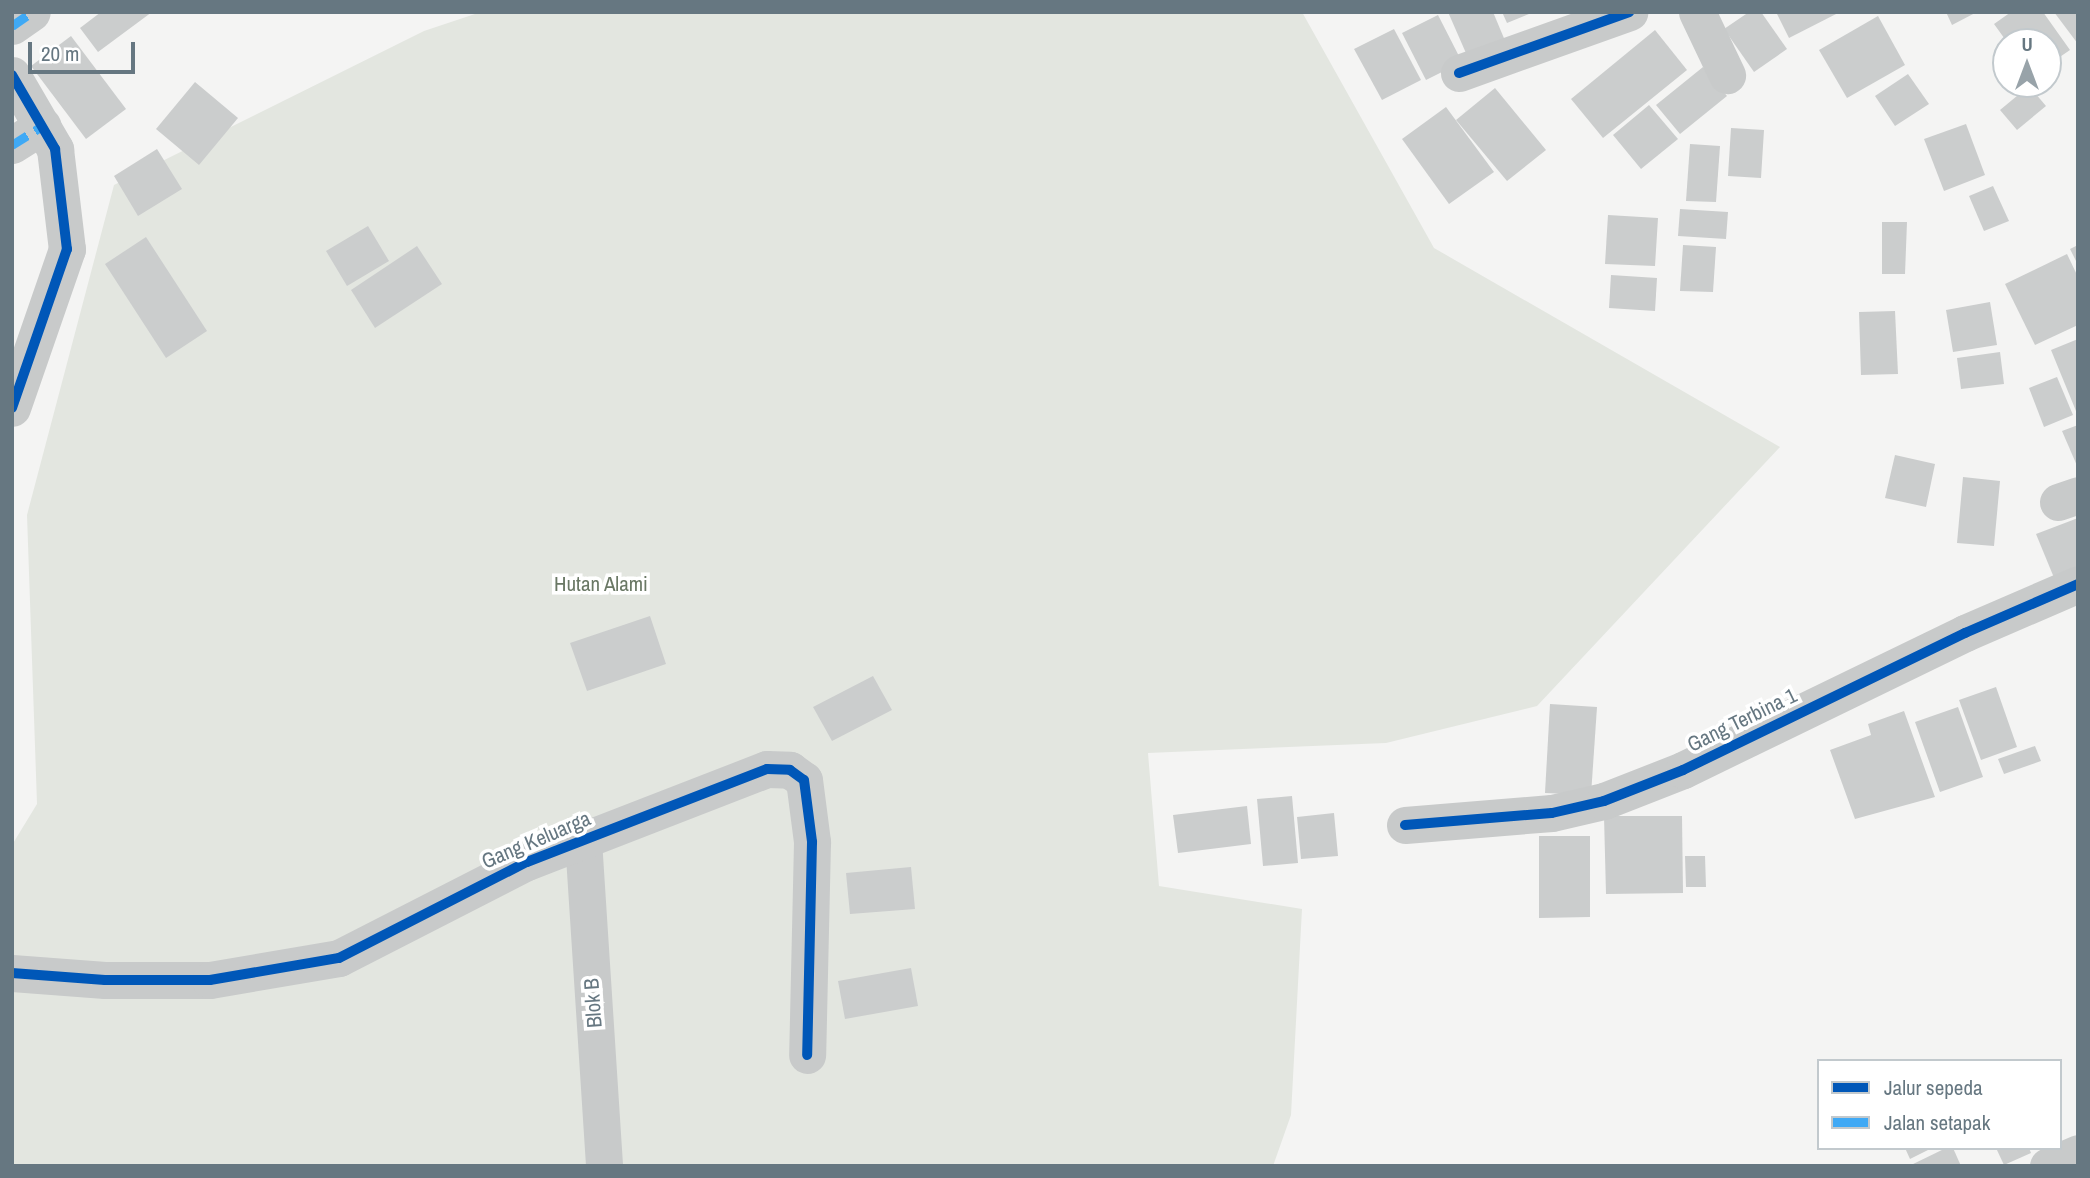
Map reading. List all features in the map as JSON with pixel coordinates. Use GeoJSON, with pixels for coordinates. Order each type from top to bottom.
{"type":"FeatureCollection","features":[{"type":"Feature","properties":{"kind":"street"},"geometry":{"type":"LineString","coordinates":[[12,26],[32,12]]}},
{"type":"Feature","properties":{"kind":"street"},"geometry":{"type":"LineString","coordinates":[[1459,73],[1629,12]]}},
{"type":"Feature","properties":{"kind":"street"},"geometry":{"type":"LineString","coordinates":[[1697,12],[1727,75]]}},
{"type":"Feature","properties":{"kind":"street"},"geometry":{"type":"LineString","coordinates":[[12,75],[27,136],[55,149],[67,249],[12,408]]}},
{"type":"Feature","properties":{"kind":"street","name":"Gang Terbina 1"},"geometry":{"type":"LineString","coordinates":[[1405,825],[1552,813],[1604,801],[1683,770],[1965,633],[2078,584]]}},
{"type":"Feature","properties":{"kind":"street","name":"Gang Keluarga"},"geometry":{"type":"LineString","coordinates":[[12,973],[105,980],[210,980],[339,958],[527,862],[766,769],[790,770],[804,780],[812,842],[807,1055]]}},
{"type":"Feature","properties":{"kind":"street","name":"Blok B"},"geometry":{"type":"LineString","coordinates":[[583,840],[604,1166]]}},
{"type":"Feature","properties":{"kind":"street"},"geometry":{"type":"LineString","coordinates":[[2048,1166],[2078,1153]]}},
{"type":"Feature","properties":{"kind":"green space","name":"Hutan Alami"},"geometry":{"type":"Polygon","coordinates":[[[481,12],[1302,12],[1434,248],[1780,447],[1537,706],[1386,743],[1148,753],[1159,886],[1302,909],[1291,1115],[1273,1166],[12,1166],[12,845],[37,804],[27,515],[114,185],[424,31],[481,12]]]}},
{"type":"Feature","properties":{"kind":"building"},"geometry":{"type":"Polygon","coordinates":[[[101,12],[152,12],[98,52],[80,28],[101,12]]]}},
{"type":"Feature","properties":{"kind":"building"},"geometry":{"type":"Polygon","coordinates":[[[1448,12],[1493,12],[1506,43],[1469,60],[1448,12]]]}},
{"type":"Feature","properties":{"kind":"building"},"geometry":{"type":"Polygon","coordinates":[[[1502,12],[1534,12],[1507,23],[1502,12]]]}},
{"type":"Feature","properties":{"kind":"building"},"geometry":{"type":"Polygon","coordinates":[[[1749,12],[1761,12],[1787,49],[1754,72],[1724,29],[1749,12]]]}},
{"type":"Feature","properties":{"kind":"building"},"geometry":{"type":"Polygon","coordinates":[[[1776,12],[1840,12],[1789,38],[1776,12]]]}},
{"type":"Feature","properties":{"kind":"building"},"geometry":{"type":"Polygon","coordinates":[[[1946,12],[1977,12],[1952,25],[1946,12]]]}},
{"type":"Feature","properties":{"kind":"building"},"geometry":{"type":"Polygon","coordinates":[[[2011,12],[2043,12],[2054,28],[1997,28],[1994,24],[2011,12]]]}},
{"type":"Feature","properties":{"kind":"building"},"geometry":{"type":"Polygon","coordinates":[[[2054,12],[2078,12],[2078,44],[2054,12]]]}},
{"type":"Feature","properties":{"kind":"building"},"geometry":{"type":"Polygon","coordinates":[[[1438,15],[1462,62],[1426,80],[1402,33],[1438,15]]]}},
{"type":"Feature","properties":{"kind":"building"},"geometry":{"type":"Polygon","coordinates":[[[1878,16],[1905,65],[1847,98],[1819,50],[1878,16]]]}},
{"type":"Feature","properties":{"kind":"building"},"geometry":{"type":"Polygon","coordinates":[[[1394,29],[1421,80],[1382,100],[1354,49],[1394,29]]]}},
{"type":"Feature","properties":{"kind":"building"},"geometry":{"type":"Polygon","coordinates":[[[1655,30],[1687,70],[1603,138],[1571,99],[1655,30]]]}},
{"type":"Feature","properties":{"kind":"building"},"geometry":{"type":"Polygon","coordinates":[[[71,36],[126,109],[86,139],[31,66],[71,36]]]}},
{"type":"Feature","properties":{"kind":"building"},"geometry":{"type":"Polygon","coordinates":[[[2062,39],[2070,50],[2062,55],[2062,39]]]}},
{"type":"Feature","properties":{"kind":"building"},"geometry":{"type":"Polygon","coordinates":[[[1703,67],[1727,96],[1680,134],[1656,105],[1703,67]]]}},
{"type":"Feature","properties":{"kind":"building"},"geometry":{"type":"Polygon","coordinates":[[[1908,74],[1929,104],[1895,126],[1875,96],[1908,74]]]}},
{"type":"Feature","properties":{"kind":"building"},"geometry":{"type":"Polygon","coordinates":[[[195,82],[238,118],[199,165],[156,129],[195,82]]]}},
{"type":"Feature","properties":{"kind":"building"},"geometry":{"type":"Polygon","coordinates":[[[1495,88],[1546,150],[1507,181],[1456,120],[1495,88]]]}},
{"type":"Feature","properties":{"kind":"building"},"geometry":{"type":"Polygon","coordinates":[[[2014,98],[2039,98],[2046,106],[2017,130],[2000,110],[2014,98]]]}},
{"type":"Feature","properties":{"kind":"building"},"geometry":{"type":"Polygon","coordinates":[[[1649,105],[1678,139],[1641,169],[1613,135],[1649,105]]]}},
{"type":"Feature","properties":{"kind":"building"},"geometry":{"type":"Polygon","coordinates":[[[1446,107],[1494,172],[1449,204],[1402,139],[1446,107]]]}},
{"type":"Feature","properties":{"kind":"building"},"geometry":{"type":"Polygon","coordinates":[[[1966,124],[1985,175],[1944,191],[1924,139],[1966,124]]]}},
{"type":"Feature","properties":{"kind":"building"},"geometry":{"type":"Polygon","coordinates":[[[1731,128],[1764,130],[1761,178],[1728,176],[1731,128]]]}},
{"type":"Feature","properties":{"kind":"building"},"geometry":{"type":"Polygon","coordinates":[[[1690,144],[1720,146],[1716,202],[1686,201],[1690,144]]]}},
{"type":"Feature","properties":{"kind":"building"},"geometry":{"type":"Polygon","coordinates":[[[157,149],[182,189],[138,216],[114,176],[157,149]]]}},
{"type":"Feature","properties":{"kind":"building"},"geometry":{"type":"Polygon","coordinates":[[[1993,186],[2009,221],[1984,231],[1969,196],[1993,186]]]}},
{"type":"Feature","properties":{"kind":"building"},"geometry":{"type":"Polygon","coordinates":[[[1680,209],[1728,212],[1726,239],[1678,236],[1680,209]]]}},
{"type":"Feature","properties":{"kind":"building"},"geometry":{"type":"Polygon","coordinates":[[[1608,215],[1658,218],[1655,266],[1605,264],[1608,215]]]}},
{"type":"Feature","properties":{"kind":"building"},"geometry":{"type":"Polygon","coordinates":[[[1882,222],[1907,222],[1905,274],[1882,274],[1882,222]]]}},
{"type":"Feature","properties":{"kind":"building"},"geometry":{"type":"Polygon","coordinates":[[[368,226],[389,261],[347,286],[326,251],[368,226]]]}},
{"type":"Feature","properties":{"kind":"building"},"geometry":{"type":"Polygon","coordinates":[[[146,237],[207,331],[166,358],[105,264],[146,237]]]}},
{"type":"Feature","properties":{"kind":"building"},"geometry":{"type":"Polygon","coordinates":[[[1683,245],[1716,247],[1713,292],[1680,291],[1683,245]]]}},
{"type":"Feature","properties":{"kind":"building"},"geometry":{"type":"Polygon","coordinates":[[[2078,245],[2078,265],[2070,249],[2078,245]]]}},
{"type":"Feature","properties":{"kind":"building"},"geometry":{"type":"Polygon","coordinates":[[[417,246],[442,284],[375,328],[351,290],[417,246]]]}},
{"type":"Feature","properties":{"kind":"building"},"geometry":{"type":"Polygon","coordinates":[[[2067,254],[2078,277],[2078,325],[2035,345],[2005,284],[2067,254]]]}},
{"type":"Feature","properties":{"kind":"building"},"geometry":{"type":"Polygon","coordinates":[[[1611,275],[1657,278],[1655,311],[1609,308],[1611,275]]]}},
{"type":"Feature","properties":{"kind":"building"},"geometry":{"type":"Polygon","coordinates":[[[1990,302],[1997,345],[1953,352],[1946,310],[1990,302]]]}},
{"type":"Feature","properties":{"kind":"building"},"geometry":{"type":"Polygon","coordinates":[[[1895,311],[1898,374],[1861,375],[1859,312],[1895,311]]]}},
{"type":"Feature","properties":{"kind":"building"},"geometry":{"type":"Polygon","coordinates":[[[2078,339],[2078,410],[2076,411],[2051,350],[2078,339]]]}},
{"type":"Feature","properties":{"kind":"building"},"geometry":{"type":"Polygon","coordinates":[[[2000,352],[2004,384],[1961,389],[1957,358],[2000,352]]]}},
{"type":"Feature","properties":{"kind":"building"},"geometry":{"type":"Polygon","coordinates":[[[2057,377],[2073,415],[2044,427],[2029,388],[2057,377]]]}},
{"type":"Feature","properties":{"kind":"building"},"geometry":{"type":"Polygon","coordinates":[[[2078,425],[2078,468],[2062,431],[2078,425]]]}},
{"type":"Feature","properties":{"kind":"building"},"geometry":{"type":"Polygon","coordinates":[[[1895,455],[1935,464],[1926,507],[1885,498],[1895,455]]]}},
{"type":"Feature","properties":{"kind":"building"},"geometry":{"type":"Polygon","coordinates":[[[1963,477],[2000,481],[1994,546],[1957,543],[1963,477]]]}},
{"type":"Feature","properties":{"kind":"building"},"geometry":{"type":"Polygon","coordinates":[[[2078,518],[2078,577],[2057,585],[2036,534],[2078,518]]]}},
{"type":"Feature","properties":{"kind":"building"},"geometry":{"type":"Polygon","coordinates":[[[650,616],[666,664],[587,691],[570,643],[650,616]]]}},
{"type":"Feature","properties":{"kind":"building"},"geometry":{"type":"Polygon","coordinates":[[[873,676],[892,710],[832,741],[813,707],[873,676]]]}},
{"type":"Feature","properties":{"kind":"building"},"geometry":{"type":"Polygon","coordinates":[[[1996,687],[2017,747],[1981,760],[1959,700],[1996,687]]]}},
{"type":"Feature","properties":{"kind":"building"},"geometry":{"type":"Polygon","coordinates":[[[1550,704],[1597,707],[1591,795],[1545,793],[1550,704]]]}},
{"type":"Feature","properties":{"kind":"building"},"geometry":{"type":"Polygon","coordinates":[[[1958,707],[1983,777],[1940,792],[1915,722],[1958,707]]]}},
{"type":"Feature","properties":{"kind":"building"},"geometry":{"type":"Polygon","coordinates":[[[1904,711],[1935,797],[1855,819],[1830,750],[1871,735],[1868,724],[1904,711]]]}},
{"type":"Feature","properties":{"kind":"building"},"geometry":{"type":"Polygon","coordinates":[[[2035,746],[2041,761],[2004,774],[1998,759],[2035,746]]]}},
{"type":"Feature","properties":{"kind":"building"},"geometry":{"type":"Polygon","coordinates":[[[1292,796],[1298,863],[1263,866],[1257,799],[1292,796]]]}},
{"type":"Feature","properties":{"kind":"building"},"geometry":{"type":"Polygon","coordinates":[[[1247,806],[1251,844],[1178,853],[1173,815],[1247,806]]]}},
{"type":"Feature","properties":{"kind":"building"},"geometry":{"type":"Polygon","coordinates":[[[1334,813],[1338,856],[1301,859],[1297,817],[1334,813]]]}},
{"type":"Feature","properties":{"kind":"building"},"geometry":{"type":"Polygon","coordinates":[[[1604,816],[1682,816],[1683,893],[1606,894],[1604,816]]]}},
{"type":"Feature","properties":{"kind":"building"},"geometry":{"type":"Polygon","coordinates":[[[1539,836],[1590,836],[1590,917],[1539,918],[1539,836]]]}},
{"type":"Feature","properties":{"kind":"building"},"geometry":{"type":"Polygon","coordinates":[[[1685,856],[1705,856],[1706,887],[1686,887],[1685,856]]]}},
{"type":"Feature","properties":{"kind":"building"},"geometry":{"type":"Polygon","coordinates":[[[911,867],[915,909],[850,914],[846,873],[911,867]]]}},
{"type":"Feature","properties":{"kind":"building"},"geometry":{"type":"Polygon","coordinates":[[[911,968],[918,1006],[845,1019],[838,981],[911,968]]]}},
{"type":"Feature","properties":{"kind":"building"},"geometry":{"type":"Polygon","coordinates":[[[1906,1150],[1928,1150],[1910,1159],[1906,1150]]]}},
{"type":"Feature","properties":{"kind":"building"},"geometry":{"type":"Polygon","coordinates":[[[1942,1150],[1954,1150],[1961,1166],[1909,1166],[1942,1150]]]}},
{"type":"Feature","properties":{"kind":"building"},"geometry":{"type":"Polygon","coordinates":[[[1997,1150],[2030,1150],[2031,1153],[2004,1165],[1997,1150]]]}},
{"type":"Feature","properties":{"kind":"marked path"},"geometry":{"type":"LineString","coordinates":[[12,26],[32,12]]}},
{"type":"Feature","properties":{"kind":"marked path"},"geometry":{"type":"LineString","coordinates":[[12,145],[42,126]]}},
{"type":"Feature","properties":{"kind":"cycle path"},"geometry":{"type":"LineString","coordinates":[[1459,73],[1629,12]]}},
{"type":"Feature","properties":{"kind":"cycle path"},"geometry":{"type":"LineString","coordinates":[[12,75],[55,149],[67,249],[12,408]]}},
{"type":"Feature","properties":{"kind":"cycle path"},"geometry":{"type":"LineString","coordinates":[[1405,825],[1552,813],[1604,801],[1683,770],[1965,633],[2078,584]]}},
{"type":"Feature","properties":{"kind":"cycle path"},"geometry":{"type":"LineString","coordinates":[[12,973],[105,980],[210,980],[339,958],[527,862],[767,769],[790,770],[804,780],[812,842],[807,1055]]}}]}
